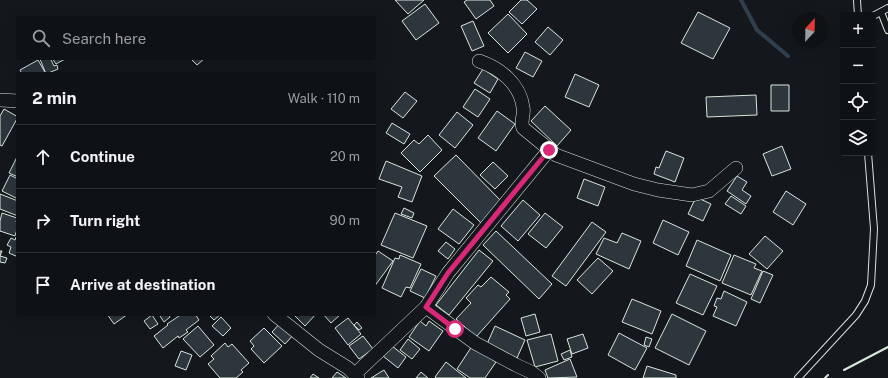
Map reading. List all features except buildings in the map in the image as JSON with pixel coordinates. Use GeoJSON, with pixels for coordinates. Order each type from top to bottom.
{"type":"FeatureCollection","features":[{"type":"Feature","properties":{"kind":"street"},"geometry":{"type":"LineString","coordinates":[[479,61],[498,70],[513,82],[521,97],[524,108],[521,123],[523,128],[549,150],[561,157],[634,184],[658,190],[692,195],[709,191],[736,168]]}},
{"type":"Feature","properties":{"kind":"street"},"geometry":{"type":"LineString","coordinates":[[0,100],[16,101]]}},
{"type":"Feature","properties":{"kind":"street"},"geometry":{"type":"LineString","coordinates":[[276,316],[319,350],[348,368],[356,376],[426,307],[448,273],[549,150]]}},
{"type":"Feature","properties":{"kind":"street"},"geometry":{"type":"LineString","coordinates":[[426,307],[475,343],[539,378]]}},
{"type":"Feature","properties":{"kind":"lane"},"geometry":{"type":"LineString","coordinates":[[858,0],[858,12]]}},
{"type":"Feature","properties":{"kind":"lane"},"geometry":{"type":"LineString","coordinates":[[876,14],[888,8]]}},
{"type":"Feature","properties":{"kind":"lane"},"geometry":{"type":"LineString","coordinates":[[881,12],[888,30]]}},
{"type":"Feature","properties":{"kind":"lane"},"geometry":{"type":"LineString","coordinates":[[798,378],[856,315],[865,301],[871,285],[874,229],[868,156]]}},
{"type":"Feature","properties":{"kind":"waterway"},"geometry":{"type":"LineString","coordinates":[[741,0],[757,30],[788,56]]}},
{"type":"Feature","properties":{"kind":"wall"},"geometry":{"type":"LineString","coordinates":[[844,370],[888,347]]}},
{"type":"Feature","properties":{"kind":"wall"},"geometry":{"type":"LineString","coordinates":[[825,378],[828,375]]}},
{"type":"Feature","properties":{"kind":"route"},"geometry":{"type":"LineString","coordinates":[[455,329],[426,307],[448,273],[549,150]]}}]}
